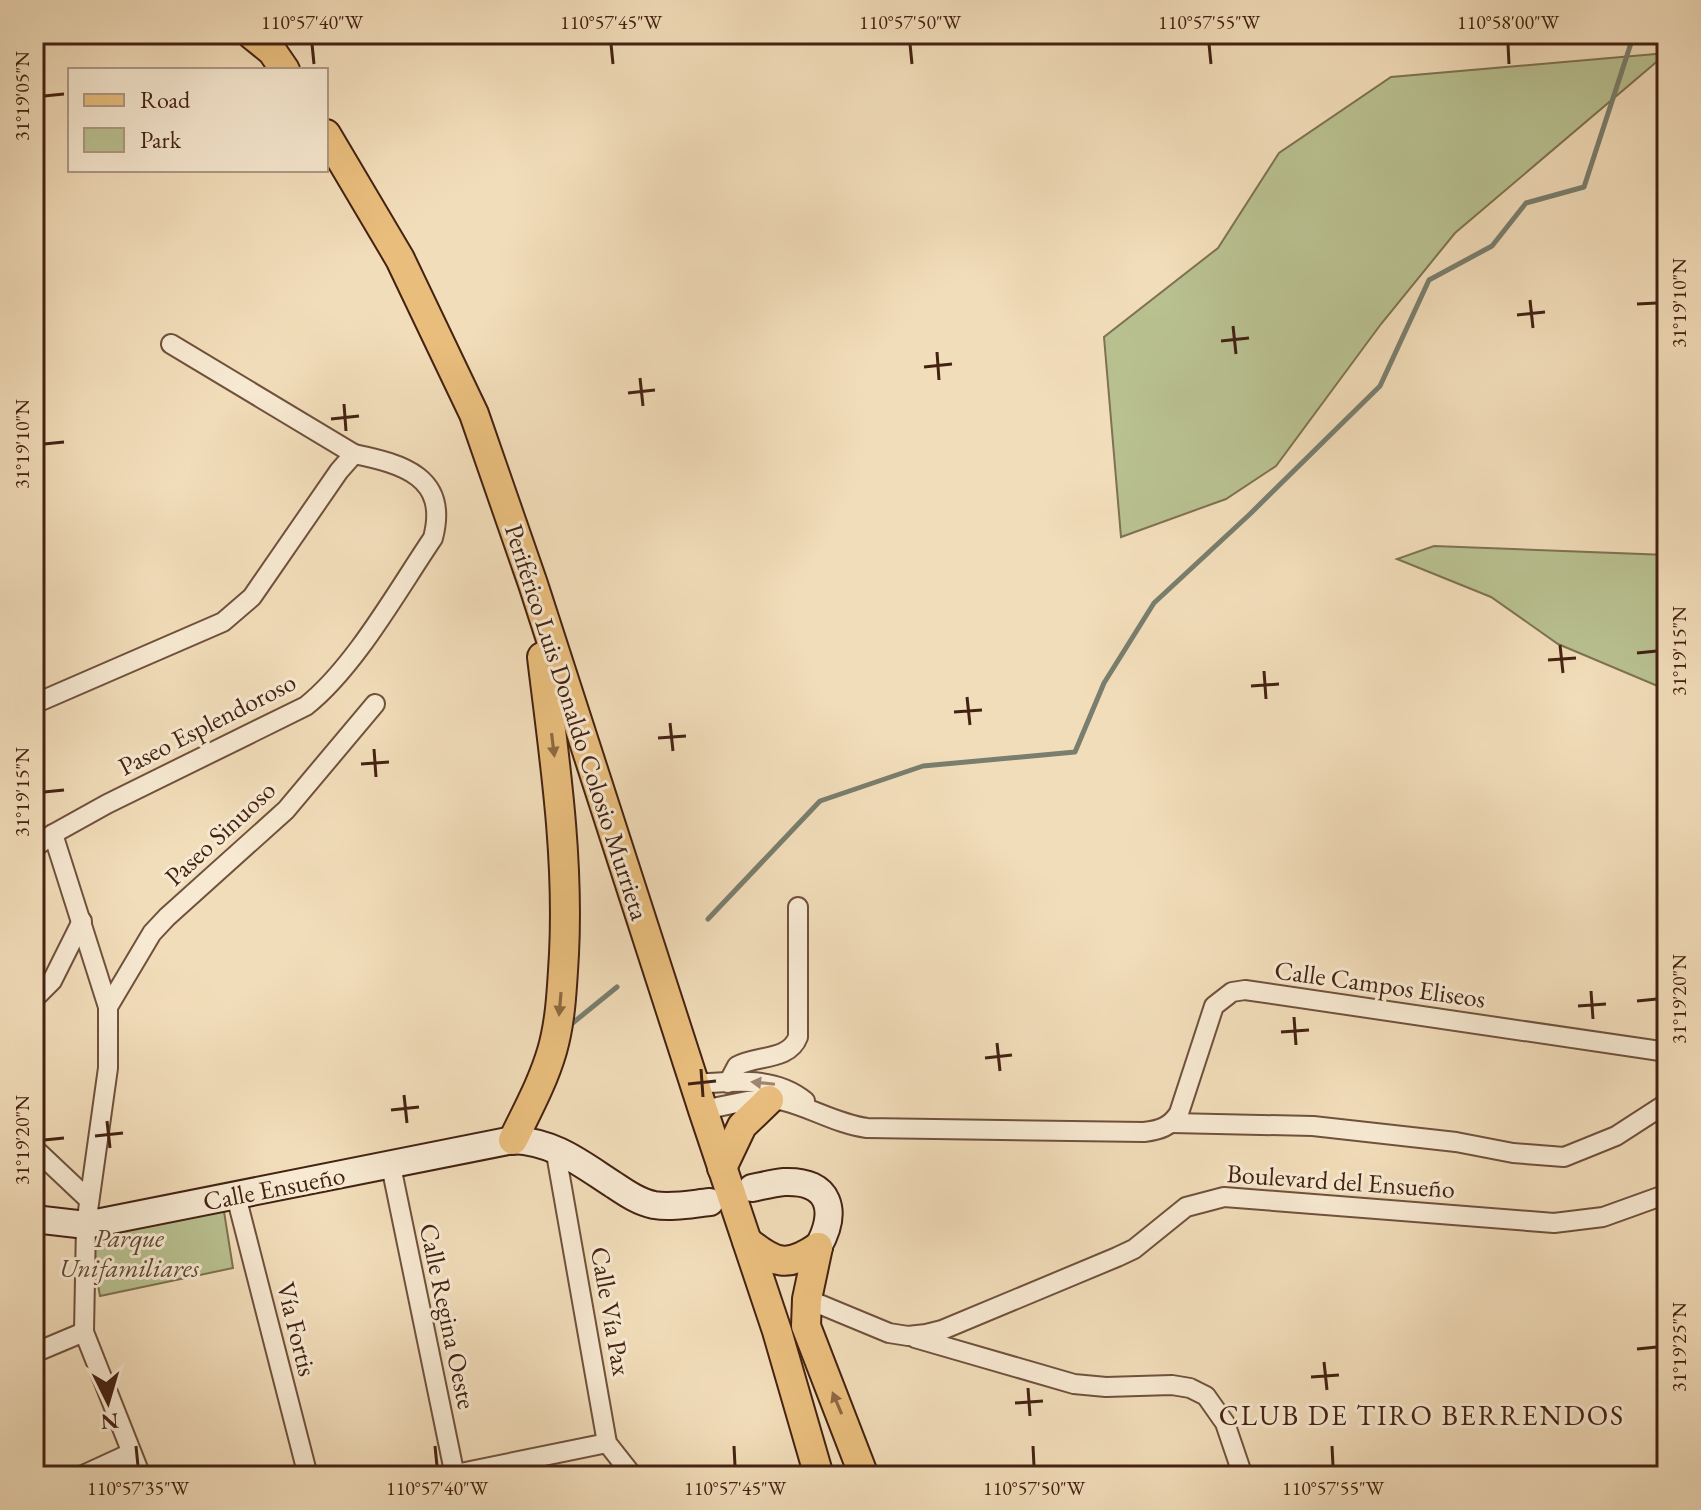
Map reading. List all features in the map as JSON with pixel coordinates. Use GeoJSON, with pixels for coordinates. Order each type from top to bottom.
{"type":"FeatureCollection","features":[{"type":"Feature","properties":{"kind":"main road","name":"Periférico Luis Donaldo Colosio Murrieta"},"geometry":{"type":"LineString","coordinates":[[328,137],[400,259],[474,414],[533,584],[698,1097],[826,1470]]}},
{"type":"Feature","properties":{"kind":"main road"},"geometry":{"type":"LineString","coordinates":[[513,1140],[552,1050],[558,1021],[566,909],[559,792],[533,584]]}},
{"type":"Feature","properties":{"kind":"main road"},"geometry":{"type":"LineString","coordinates":[[722,1168],[742,1126],[782,1098]]}},
{"type":"Feature","properties":{"kind":"main road"},"geometry":{"type":"LineString","coordinates":[[747,1241],[777,1261],[797,1260],[818,1247]]}},
{"type":"Feature","properties":{"kind":"main road"},"geometry":{"type":"LineString","coordinates":[[818,1247],[805,1318],[809,1338],[864,1476]]}},
{"type":"Feature","properties":{"kind":"street"},"geometry":{"type":"LineString","coordinates":[[34,704],[215,626],[238,611],[252,597],[354,454],[171,344]]}},
{"type":"Feature","properties":{"kind":"street","name":"Paseo Esplendoroso"},"geometry":{"type":"LineString","coordinates":[[34,848],[107,804],[306,706],[326,690],[345,667],[433,538],[437,522],[432,494],[423,479],[395,463],[354,454]]}},
{"type":"Feature","properties":{"kind":"street","name":"Paseo Sinuoso"},"geometry":{"type":"LineString","coordinates":[[108,1007],[160,925],[286,810],[375,704]]}},
{"type":"Feature","properties":{"kind":"street"},"geometry":{"type":"LineString","coordinates":[[53,834],[108,1007],[108,1068],[87,1212],[84,1332],[141,1476]]}},
{"type":"Feature","properties":{"kind":"street"},"geometry":{"type":"LineString","coordinates":[[728,1083],[737,1066],[783,1053],[795,1044],[798,1037],[798,907]]}},
{"type":"Feature","properties":{"kind":"street"},"geometry":{"type":"LineString","coordinates":[[34,999],[52,981],[82,921]]}},
{"type":"Feature","properties":{"kind":"street","name":"Calle Campos Eliseos"},"geometry":{"type":"LineString","coordinates":[[1172,1123],[1179,1113],[1214,1006],[1232,992],[1245,990],[1667,1052]]}},
{"type":"Feature","properties":{"kind":"street"},"geometry":{"type":"LineString","coordinates":[[698,1097],[728,1083],[766,1082],[782,1098],[843,1124],[867,1128],[1144,1132],[1160,1130],[1172,1123],[1313,1126],[1564,1157],[1616,1136],[1667,1103]]}},
{"type":"Feature","properties":{"kind":"street"},"geometry":{"type":"LineString","coordinates":[[698,1097],[782,1098]]}},
{"type":"Feature","properties":{"kind":"street"},"geometry":{"type":"LineString","coordinates":[[513,1140],[533,1141],[555,1148],[631,1196],[651,1205],[710,1202]]}},
{"type":"Feature","properties":{"kind":"street","name":"Calle Ensueño"},"geometry":{"type":"LineString","coordinates":[[34,1219],[236,1196],[513,1140]]}},
{"type":"Feature","properties":{"kind":"street"},"geometry":{"type":"LineString","coordinates":[[34,1148],[87,1212]]}},
{"type":"Feature","properties":{"kind":"street","name":"Calle Vía Pax"},"geometry":{"type":"LineString","coordinates":[[555,1148],[607,1443],[633,1476]]}},
{"type":"Feature","properties":{"kind":"street","name":"Calle Regina Oeste"},"geometry":{"type":"LineString","coordinates":[[391,1166],[452,1475]]}},
{"type":"Feature","properties":{"kind":"street"},"geometry":{"type":"LineString","coordinates":[[752,1188],[786,1182],[810,1186],[819,1192],[830,1210],[827,1231],[818,1247]]}},
{"type":"Feature","properties":{"kind":"street","name":"Boulevard del Ensueño"},"geometry":{"type":"LineString","coordinates":[[807,1299],[889,1333],[908,1336],[942,1330],[1134,1249],[1186,1207],[1224,1197],[1554,1223],[1603,1217],[1667,1194]]}},
{"type":"Feature","properties":{"kind":"street","name":"Vía Fortis"},"geometry":{"type":"LineString","coordinates":[[236,1196],[308,1476]]}},
{"type":"Feature","properties":{"kind":"street"},"geometry":{"type":"LineString","coordinates":[[34,1353],[84,1332]]}},
{"type":"Feature","properties":{"kind":"street"},"geometry":{"type":"LineString","coordinates":[[908,1336],[1074,1384],[1190,1388],[1206,1396],[1225,1423],[1243,1476]]}},
{"type":"Feature","properties":{"kind":"street"},"geometry":{"type":"LineString","coordinates":[[452,1475],[607,1443]]}},
{"type":"Feature","properties":{"kind":"street"},"geometry":{"type":"LineString","coordinates":[[81,1476],[131,1453]]}},
{"type":"Feature","properties":{"kind":"green space"},"geometry":{"type":"Polygon","coordinates":[[[1667,53],[1455,233],[1381,324],[1276,466],[1226,499],[1121,537],[1104,337],[1218,248],[1279,153],[1391,77],[1667,53]]]}},
{"type":"Feature","properties":{"kind":"green space"},"geometry":{"type":"Polygon","coordinates":[[[1434,546],[1667,555],[1667,690],[1558,644],[1491,597],[1397,559],[1434,546]]]}},
{"type":"Feature","properties":{"kind":"green space","name":"Parque Unifamiliares"},"geometry":{"type":"Polygon","coordinates":[[[222,1199],[233,1268],[100,1296],[87,1225],[222,1199]]]}},
{"type":"Feature","properties":{"kind":"waterway"},"geometry":{"type":"LineString","coordinates":[[708,919],[820,801],[923,766],[1075,752],[1104,683],[1154,603],[1380,386],[1429,280],[1492,246],[1526,203],[1584,187],[1634,34]]}},
{"type":"Feature","properties":{"kind":"waterway"},"geometry":{"type":"LineString","coordinates":[[569,1026],[617,987]]}},
{"type":"Feature","properties":{"kind":"district","name":"CLUB DE TIRO BERRENDOS"},"geometry":{"type":"Point","coordinates":[1422,1415]}}]}
